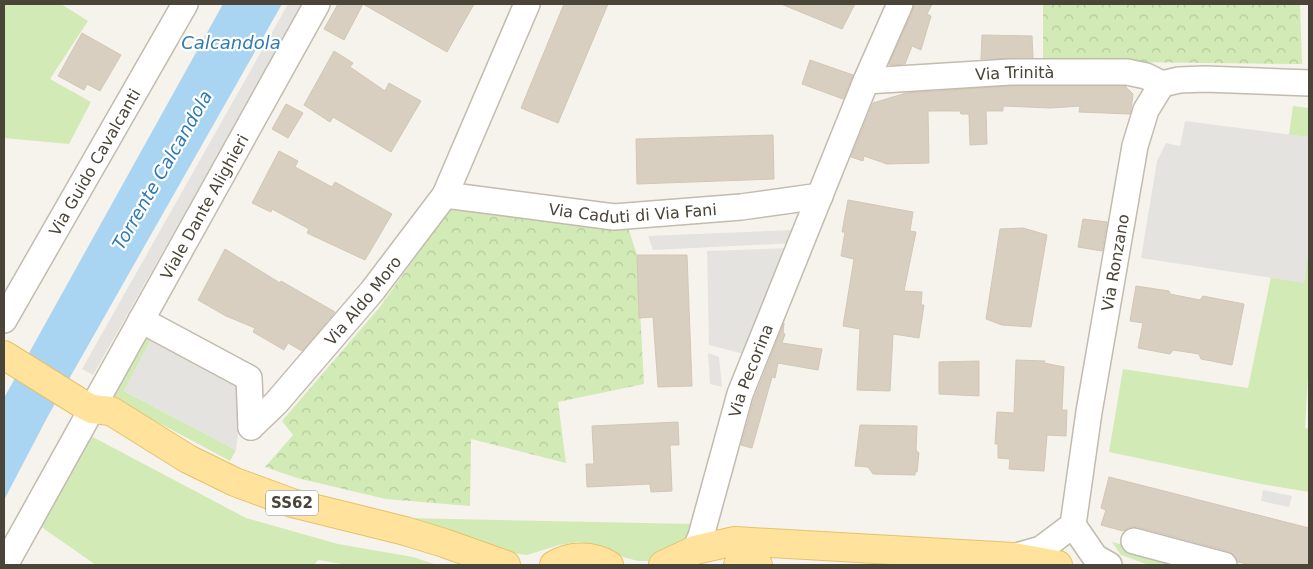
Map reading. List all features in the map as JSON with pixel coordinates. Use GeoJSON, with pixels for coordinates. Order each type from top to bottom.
{"type":"FeatureCollection","features":[{"type":"Feature","properties":{"kind":"main road","name":"SS62"},"geometry":{"type":"LineString","coordinates":[[4,355],[88,407],[104,426],[187,472],[237,494],[299,516],[412,546],[460,565]]}},
{"type":"Feature","properties":{"kind":"main road","name":"SS62"},"geometry":{"type":"LineString","coordinates":[[88,407],[111,411],[188,459],[235,482],[292,503],[444,542],[506,565]]}},
{"type":"Feature","properties":{"kind":"main road"},"geometry":{"type":"LineString","coordinates":[[663,565],[695,550],[735,541],[1013,557],[1058,565]]}},
{"type":"Feature","properties":{"kind":"main road"},"geometry":{"type":"LineString","coordinates":[[554,565],[573,558],[590,558],[609,565]]}},
{"type":"Feature","properties":{"kind":"main road"},"geometry":{"type":"LineString","coordinates":[[738,565],[758,565]]}},
{"type":"Feature","properties":{"kind":"street","name":"Via Guido Cavalcanti"},"geometry":{"type":"LineString","coordinates":[[4,320],[185,4]]}},
{"type":"Feature","properties":{"kind":"street","name":"Viale Dante Alighieri"},"geometry":{"type":"LineString","coordinates":[[5,565],[88,407],[141,320],[317,4]]}},
{"type":"Feature","properties":{"kind":"street","name":"Via Aldo Moro"},"geometry":{"type":"LineString","coordinates":[[141,320],[249,378],[251,427],[276,404],[374,290],[445,195],[527,4]]}},
{"type":"Feature","properties":{"kind":"street","name":"Via Pecorina"},"geometry":{"type":"LineString","coordinates":[[695,550],[701,536],[740,394],[866,81],[900,4]]}},
{"type":"Feature","properties":{"kind":"street","name":"Via Trinità"},"geometry":{"type":"LineString","coordinates":[[866,81],[1010,72],[1127,72],[1146,76],[1162,84]]}},
{"type":"Feature","properties":{"kind":"street"},"geometry":{"type":"LineString","coordinates":[[1162,84],[1179,80],[1205,79],[1309,83]]}},
{"type":"Feature","properties":{"kind":"street","name":"Via Ronzano"},"geometry":{"type":"LineString","coordinates":[[1073,525],[1091,402],[1136,146],[1146,110],[1162,84]]}},
{"type":"Feature","properties":{"kind":"street","name":"Via Caduti di Via Fani"},"geometry":{"type":"LineString","coordinates":[[445,195],[614,217],[741,207],[820,196]]}},
{"type":"Feature","properties":{"kind":"street"},"geometry":{"type":"LineString","coordinates":[[1013,557],[1041,549],[1073,525],[1096,557],[1110,565]]}},
{"type":"Feature","properties":{"kind":"street"},"geometry":{"type":"LineString","coordinates":[[1134,541],[1224,565]]}},
{"type":"Feature","properties":{"kind":"green space"},"geometry":{"type":"Polygon","coordinates":[[[4,4],[61,4],[88,21],[50,79],[91,102],[69,144],[4,138],[4,4]]]}},
{"type":"Feature","properties":{"kind":"green space"},"geometry":{"type":"Polygon","coordinates":[[[1043,4],[1300,4],[1302,64],[1043,61],[1043,4]]]}},
{"type":"Feature","properties":{"kind":"green space"},"geometry":{"type":"Polygon","coordinates":[[[1293,106],[1309,108],[1309,137],[1289,135],[1293,106]]]}},
{"type":"Feature","properties":{"kind":"green space"},"geometry":{"type":"Polygon","coordinates":[[[453,204],[628,227],[637,255],[644,384],[558,402],[566,463],[471,439],[470,506],[386,499],[297,478],[265,467],[293,435],[282,421],[379,308],[453,204]]]}},
{"type":"Feature","properties":{"kind":"green space"},"geometry":{"type":"Polygon","coordinates":[[[1309,247],[1309,358],[1305,428],[1309,429],[1309,492],[1261,484],[1109,452],[1123,369],[1248,388],[1271,277],[1304,282],[1309,247]]]}},
{"type":"Feature","properties":{"kind":"green space"},"geometry":{"type":"Polygon","coordinates":[[[143,331],[153,336],[124,391],[236,450],[230,461],[109,396],[143,331]]]}},
{"type":"Feature","properties":{"kind":"green space"},"geometry":{"type":"Polygon","coordinates":[[[89,435],[246,518],[338,544],[413,557],[437,565],[348,565],[318,560],[314,565],[96,565],[40,526],[89,435]]]}},
{"type":"Feature","properties":{"kind":"green space"},"geometry":{"type":"Polygon","coordinates":[[[403,518],[694,524],[687,540],[659,561],[638,561],[623,557],[595,544],[578,542],[559,545],[527,555],[497,551],[403,518]]]}},
{"type":"Feature","properties":{"kind":"green space"},"geometry":{"type":"Polygon","coordinates":[[[1112,542],[1201,565],[1149,565],[1121,555],[1112,542]]]}},
{"type":"Feature","properties":{"kind":"shaded area"},"geometry":{"type":"Polygon","coordinates":[[[288,4],[303,4],[93,375],[82,369],[288,4]]]}},
{"type":"Feature","properties":{"kind":"shaded area"},"geometry":{"type":"Polygon","coordinates":[[[1185,121],[1309,137],[1309,247],[1304,283],[1141,258],[1157,161],[1166,143],[1180,146],[1185,121]]]}},
{"type":"Feature","properties":{"kind":"shaded area"},"geometry":{"type":"Polygon","coordinates":[[[791,230],[796,243],[653,250],[648,236],[791,230]]]}},
{"type":"Feature","properties":{"kind":"shaded area"},"geometry":{"type":"Polygon","coordinates":[[[790,248],[744,354],[709,345],[707,251],[790,248]]]}},
{"type":"Feature","properties":{"kind":"shaded area"},"geometry":{"type":"Polygon","coordinates":[[[153,336],[245,384],[236,450],[124,391],[153,336]]]}},
{"type":"Feature","properties":{"kind":"shaded area"},"geometry":{"type":"Polygon","coordinates":[[[708,353],[719,357],[722,387],[710,384],[708,353]]]}},
{"type":"Feature","properties":{"kind":"shaded area"},"geometry":{"type":"Polygon","coordinates":[[[1263,490],[1292,496],[1289,507],[1261,501],[1263,490]]]}},
{"type":"Feature","properties":{"kind":"water","name":"Calcandola"},"geometry":{"type":"Polygon","coordinates":[[[223,4],[282,4],[48,416],[4,500],[4,398],[223,4]]]}},
{"type":"Feature","properties":{"kind":"building"},"geometry":{"type":"Polygon","coordinates":[[[338,4],[363,4],[344,40],[324,29],[338,4]]]}},
{"type":"Feature","properties":{"kind":"building"},"geometry":{"type":"Polygon","coordinates":[[[363,4],[474,4],[447,52],[363,4]]]}},
{"type":"Feature","properties":{"kind":"building"},"geometry":{"type":"Polygon","coordinates":[[[564,4],[608,4],[558,123],[521,108],[564,4]]]}},
{"type":"Feature","properties":{"kind":"building"},"geometry":{"type":"Polygon","coordinates":[[[781,4],[855,4],[842,29],[781,4]]]}},
{"type":"Feature","properties":{"kind":"building"},"geometry":{"type":"Polygon","coordinates":[[[914,4],[932,4],[927,14],[931,16],[921,50],[912,46],[905,64],[889,64],[913,10],[914,4]]]}},
{"type":"Feature","properties":{"kind":"building"},"geometry":{"type":"Polygon","coordinates":[[[82,33],[121,55],[100,91],[87,84],[84,90],[58,76],[82,33]]]}},
{"type":"Feature","properties":{"kind":"building"},"geometry":{"type":"Polygon","coordinates":[[[982,35],[1032,36],[1033,58],[981,59],[982,35]]]}},
{"type":"Feature","properties":{"kind":"building"},"geometry":{"type":"Polygon","coordinates":[[[334,51],[353,63],[350,67],[385,91],[389,83],[421,101],[391,152],[333,117],[330,122],[304,105],[334,51]]]}},
{"type":"Feature","properties":{"kind":"building"},"geometry":{"type":"Polygon","coordinates":[[[810,60],[853,75],[843,99],[802,84],[810,60]]]}},
{"type":"Feature","properties":{"kind":"building"},"geometry":{"type":"Polygon","coordinates":[[[1010,86],[1125,86],[1133,94],[1131,110],[1130,114],[1079,112],[1080,106],[1050,108],[1003,106],[1003,111],[986,111],[987,144],[970,145],[969,114],[961,114],[960,111],[928,111],[929,163],[887,164],[864,156],[863,161],[851,157],[873,103],[906,93],[1010,86]]]}},
{"type":"Feature","properties":{"kind":"building"},"geometry":{"type":"Polygon","coordinates":[[[286,104],[303,113],[288,138],[272,129],[286,104]]]}},
{"type":"Feature","properties":{"kind":"building"},"geometry":{"type":"Polygon","coordinates":[[[773,135],[774,179],[637,184],[636,139],[773,135]]]}},
{"type":"Feature","properties":{"kind":"building"},"geometry":{"type":"Polygon","coordinates":[[[279,151],[298,161],[295,167],[332,187],[335,182],[392,214],[365,260],[307,233],[309,229],[272,209],[271,212],[252,203],[279,151]]]}},
{"type":"Feature","properties":{"kind":"building"},"geometry":{"type":"Polygon","coordinates":[[[848,200],[913,212],[910,231],[916,232],[904,291],[922,292],[921,305],[924,305],[919,338],[893,334],[890,391],[857,390],[860,329],[843,326],[854,259],[841,256],[845,232],[842,232],[848,200]]]}},
{"type":"Feature","properties":{"kind":"building"},"geometry":{"type":"Polygon","coordinates":[[[1083,219],[1107,222],[1102,251],[1078,247],[1083,219]]]}},
{"type":"Feature","properties":{"kind":"building"},"geometry":{"type":"Polygon","coordinates":[[[1023,228],[1047,235],[1031,327],[1002,325],[986,319],[1000,229],[1023,228]]]}},
{"type":"Feature","properties":{"kind":"building"},"geometry":{"type":"Polygon","coordinates":[[[225,249],[280,283],[281,281],[335,312],[302,351],[288,343],[284,350],[253,332],[255,328],[226,316],[198,300],[225,249]]]}},
{"type":"Feature","properties":{"kind":"building"},"geometry":{"type":"Polygon","coordinates":[[[637,255],[687,255],[692,386],[658,387],[653,317],[639,318],[637,255]]]}},
{"type":"Feature","properties":{"kind":"building"},"geometry":{"type":"Polygon","coordinates":[[[1136,286],[1169,291],[1170,294],[1200,300],[1203,296],[1244,304],[1232,365],[1201,359],[1199,354],[1173,350],[1170,354],[1138,348],[1143,323],[1130,321],[1136,286]]]}},
{"type":"Feature","properties":{"kind":"building"},"geometry":{"type":"Polygon","coordinates":[[[784,323],[783,333],[785,334],[782,343],[822,349],[818,370],[778,363],[775,378],[772,377],[752,448],[741,445],[754,399],[784,323]]]}},
{"type":"Feature","properties":{"kind":"building"},"geometry":{"type":"Polygon","coordinates":[[[1016,360],[1045,361],[1044,363],[1064,367],[1062,410],[1067,410],[1066,436],[1047,435],[1044,471],[1009,469],[1010,459],[998,458],[998,444],[995,444],[997,412],[1014,413],[1016,360]]]}},
{"type":"Feature","properties":{"kind":"building"},"geometry":{"type":"Polygon","coordinates":[[[979,361],[979,396],[939,394],[939,362],[979,361]]]}},
{"type":"Feature","properties":{"kind":"building"},"geometry":{"type":"Polygon","coordinates":[[[678,422],[679,445],[670,445],[672,491],[651,492],[650,484],[587,487],[586,464],[594,464],[592,426],[678,422]]]}},
{"type":"Feature","properties":{"kind":"building"},"geometry":{"type":"Polygon","coordinates":[[[860,425],[917,426],[916,450],[919,453],[915,475],[873,474],[868,467],[855,466],[860,425]]]}},
{"type":"Feature","properties":{"kind":"building"},"geometry":{"type":"Polygon","coordinates":[[[1109,477],[1309,528],[1309,565],[1251,565],[1238,562],[1234,555],[1228,551],[1138,527],[1130,527],[1123,531],[1101,525],[1106,510],[1101,508],[1109,477]]]}},
{"type":"Feature","properties":{"kind":"water label","name":"Torrente Calcandola"},"geometry":{"type":"Point","coordinates":[162,170]}}]}
